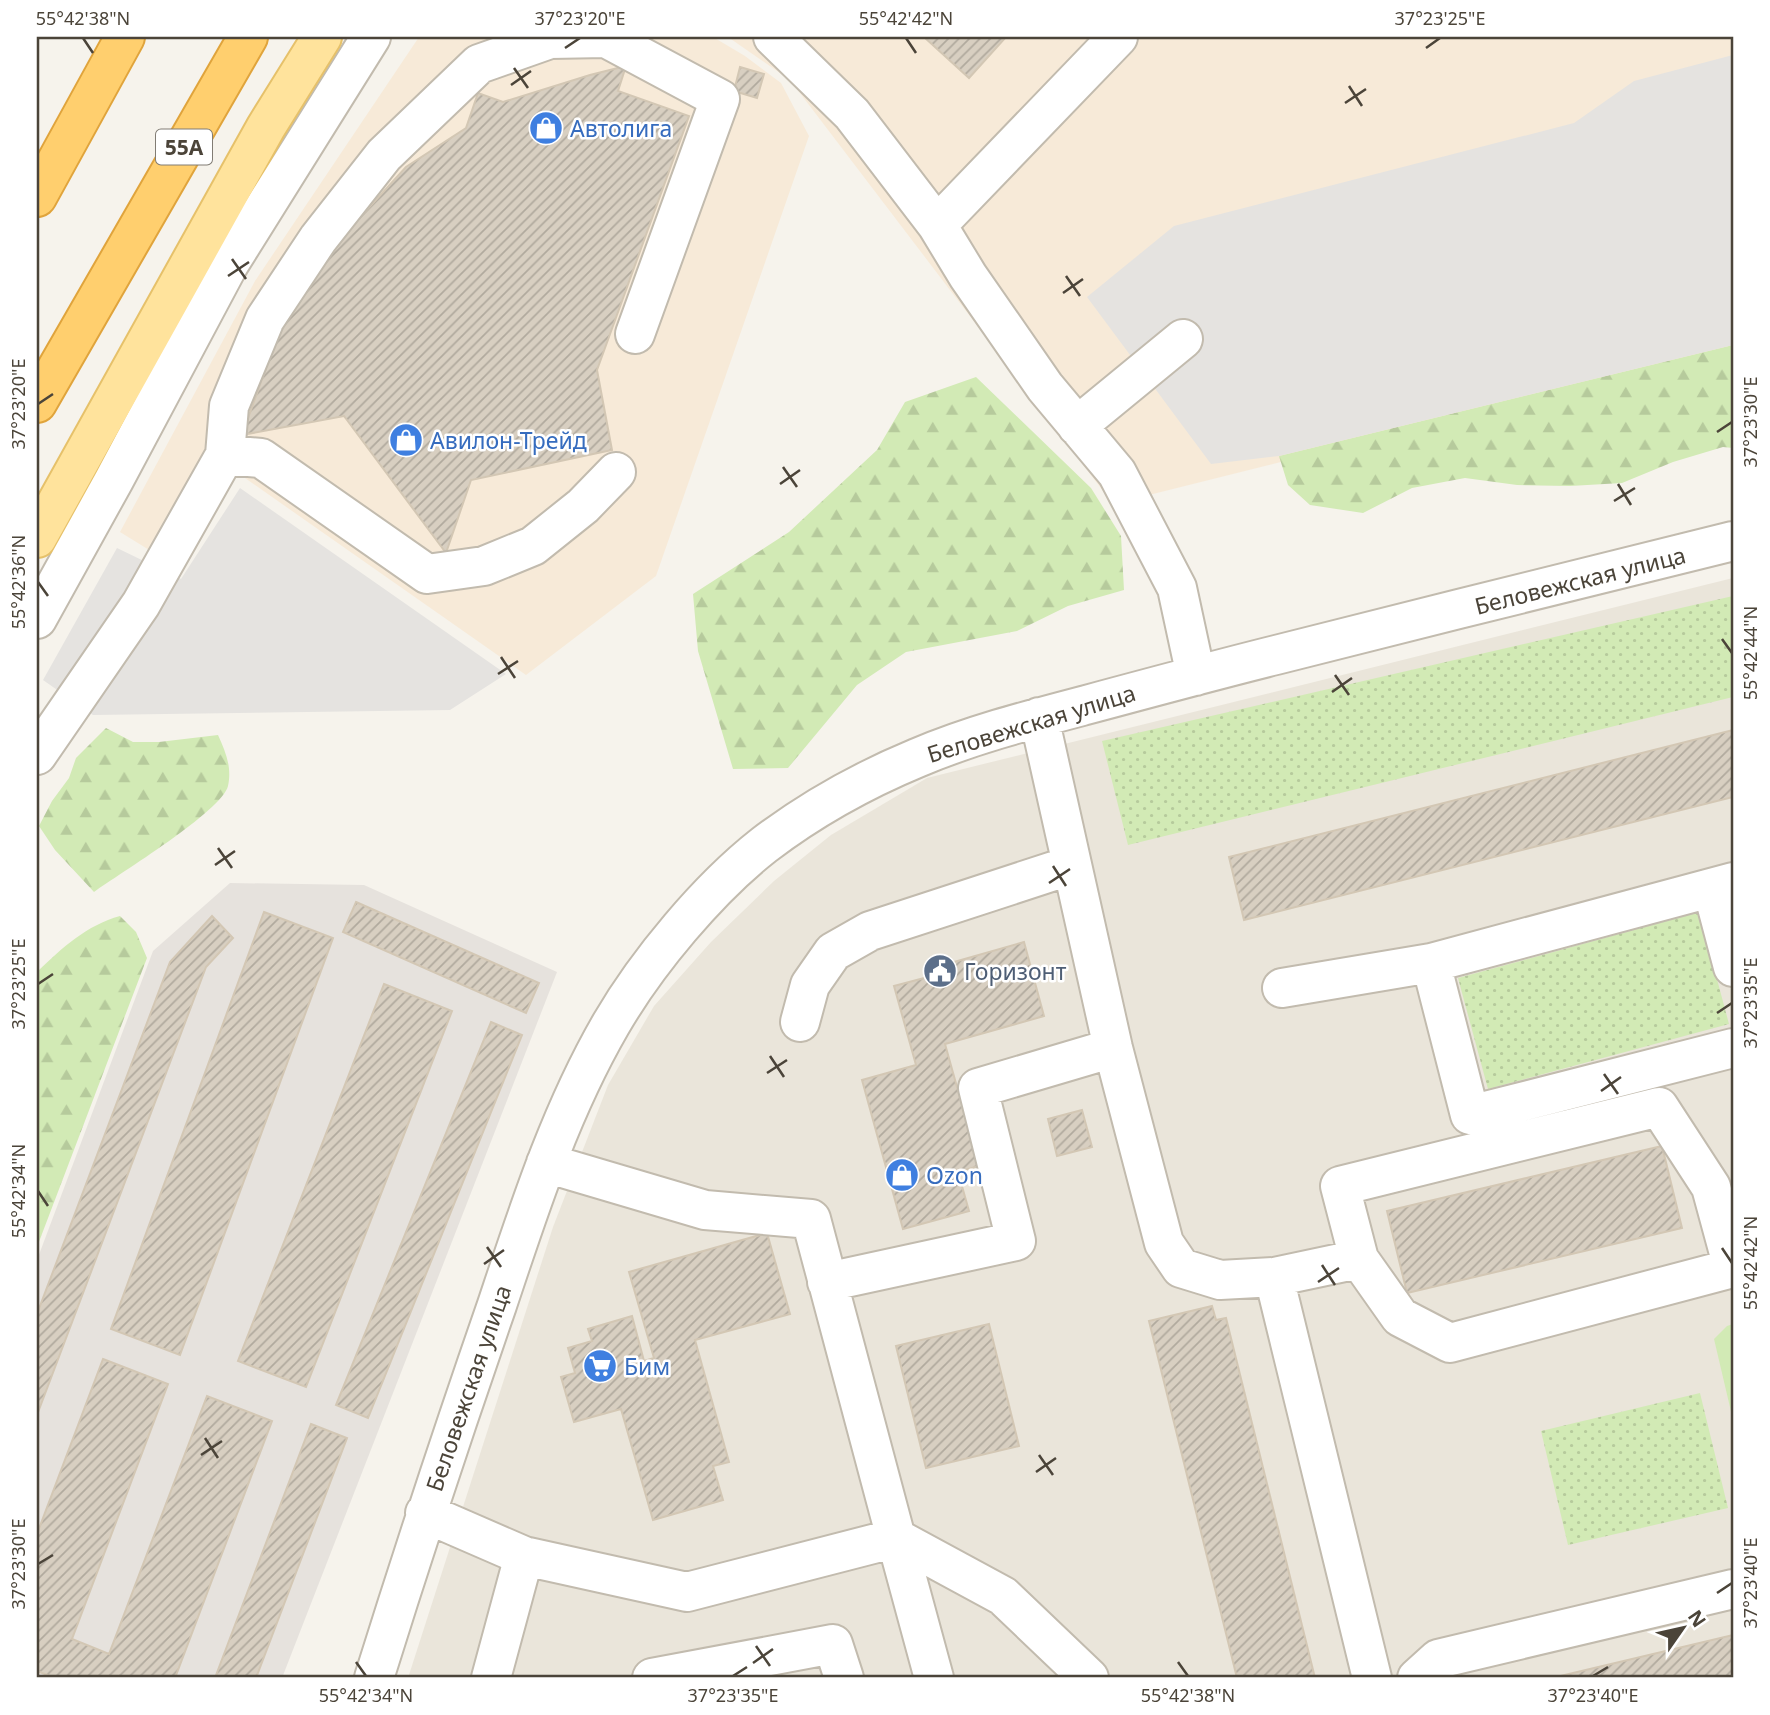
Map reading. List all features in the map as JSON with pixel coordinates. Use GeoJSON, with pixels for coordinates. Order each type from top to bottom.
{"type":"FeatureCollection","features":[{"type":"Feature","properties":{"kind":"highway"},"geometry":{"type":"LineString","coordinates":[[37,197],[125,37]]}},
{"type":"Feature","properties":{"kind":"highway","name":"55А"},"geometry":{"type":"LineString","coordinates":[[37,403],[248,37]]}},
{"type":"Feature","properties":{"kind":"main road"},"geometry":{"type":"LineString","coordinates":[[37,538],[266,127],[322,37]]}},
{"type":"Feature","properties":{"kind":"street"},"geometry":{"type":"LineString","coordinates":[[37,619],[229,264],[371,37]]}},
{"type":"Feature","properties":{"kind":"street"},"geometry":{"type":"LineString","coordinates":[[773,37],[852,114],[937,225],[968,276],[1045,387],[1117,472],[1177,588],[1196,676]]}},
{"type":"Feature","properties":{"kind":"street"},"geometry":{"type":"LineString","coordinates":[[937,225],[1118,37]]}},
{"type":"Feature","properties":{"kind":"street"},"geometry":{"type":"LineString","coordinates":[[37,755],[141,604],[225,455],[229,406],[265,319],[318,239],[384,155],[479,64],[550,40],[606,38],[720,99],[635,334]]}},
{"type":"Feature","properties":{"kind":"street"},"geometry":{"type":"LineString","coordinates":[[1077,426],[1183,339]]}},
{"type":"Feature","properties":{"kind":"street"},"geometry":{"type":"LineString","coordinates":[[225,455],[261,458],[427,574],[484,566],[533,546],[583,506],[616,472]]}},
{"type":"Feature","properties":{"kind":"street","name":"Беловежская улица"},"geometry":{"type":"LineString","coordinates":[[374,1678],[425,1513],[546,1163],[582,1078],[613,1020],[651,965],[688,919],[727,878],[764,845],[834,799],[914,759],[973,737],[1196,676],[1733,541]]}},
{"type":"Feature","properties":{"kind":"street"},"geometry":{"type":"LineString","coordinates":[[1039,718],[1113,1048],[1164,1243],[1181,1268],[1220,1280],[1274,1277],[1359,1259]]}},
{"type":"Feature","properties":{"kind":"street"},"geometry":{"type":"LineString","coordinates":[[800,1022],[810,985],[833,952],[851,941],[870,931],[1072,865]]}},
{"type":"Feature","properties":{"kind":"street"},"geometry":{"type":"LineString","coordinates":[[1282,988],[1431,962],[1723,885],[1733,967]]}},
{"type":"Feature","properties":{"kind":"street"},"geometry":{"type":"LineString","coordinates":[[1431,962],[1470,1115],[1733,1048]]}},
{"type":"Feature","properties":{"kind":"street"},"geometry":{"type":"LineString","coordinates":[[827,1282],[1016,1241],[978,1088],[1113,1048]]}},
{"type":"Feature","properties":{"kind":"street"},"geometry":{"type":"LineString","coordinates":[[1659,1107],[1711,1187],[1733,1268],[1450,1343],[1400,1317],[1359,1259],[1340,1186],[1659,1107]]}},
{"type":"Feature","properties":{"kind":"street"},"geometry":{"type":"LineString","coordinates":[[546,1163],[705,1210],[811,1219],[934,1678]]}},
{"type":"Feature","properties":{"kind":"street"},"geometry":{"type":"LineString","coordinates":[[1274,1277],[1372,1678]]}},
{"type":"Feature","properties":{"kind":"street"},"geometry":{"type":"LineString","coordinates":[[425,1513],[524,1556],[687,1592],[896,1538],[1003,1596],[1089,1678]]}},
{"type":"Feature","properties":{"kind":"street"},"geometry":{"type":"LineString","coordinates":[[491,1678],[524,1556]]}},
{"type":"Feature","properties":{"kind":"street"},"geometry":{"type":"LineString","coordinates":[[1417,1678],[1438,1659],[1733,1589]]}},
{"type":"Feature","properties":{"kind":"street"},"geometry":{"type":"LineString","coordinates":[[652,1678],[834,1644],[844,1678]]}},
{"type":"Feature","properties":{"kind":"shaded area"},"geometry":{"type":"Polygon","coordinates":[[[419,37],[713,37],[745,56],[781,83],[809,136],[656,576],[526,675],[235,471],[180,569],[120,532],[255,281],[419,37]]]}},
{"type":"Feature","properties":{"kind":"shaded area"},"geometry":{"type":"Polygon","coordinates":[[[728,37],[1733,37],[1733,349],[1113,504],[790,80],[728,37]]]}},
{"type":"Feature","properties":{"kind":"shaded area"},"geometry":{"type":"Polygon","coordinates":[[[1733,55],[1733,345],[1279,456],[1211,464],[1087,297],[1174,226],[1574,123],[1634,81],[1733,55]]]}},
{"type":"Feature","properties":{"kind":"shaded area"},"geometry":{"type":"Polygon","coordinates":[[[240,488],[506,674],[450,710],[93,715],[43,680],[117,548],[181,579],[240,488]]]}},
{"type":"Feature","properties":{"kind":"shaded area"},"geometry":{"type":"Polygon","coordinates":[[[1733,578],[1733,1678],[408,1678],[553,1227],[608,1085],[654,1006],[711,942],[774,881],[831,835],[927,778],[1733,578]]]}},
{"type":"Feature","properties":{"kind":"shaded area"},"geometry":{"type":"Polygon","coordinates":[[[230,883],[364,885],[557,972],[282,1678],[37,1678],[37,1260],[153,951],[230,883]]]}},
{"type":"Feature","properties":{"kind":"green space"},"geometry":{"type":"Polygon","coordinates":[[[1733,345],[1733,448],[1723,447],[1673,462],[1622,483],[1517,485],[1465,478],[1412,488],[1363,513],[1310,505],[1288,485],[1279,456],[1733,345]]]}},
{"type":"Feature","properties":{"kind":"green space"},"geometry":{"type":"Polygon","coordinates":[[[976,377],[1091,488],[1121,536],[1124,590],[1068,606],[1017,631],[906,652],[857,685],[788,768],[733,769],[698,651],[693,594],[789,532],[877,450],[905,402],[976,377]]]}},
{"type":"Feature","properties":{"kind":"green space"},"geometry":{"type":"Polygon","coordinates":[[[1733,596],[1733,697],[1128,845],[1102,741],[1733,596]]]}},
{"type":"Feature","properties":{"kind":"green space"},"geometry":{"type":"Polygon","coordinates":[[[106,728],[133,742],[159,742],[218,735],[228,760],[229,779],[222,797],[208,811],[168,842],[94,892],[55,850],[39,826],[52,801],[69,778],[76,758],[106,728]]]}},
{"type":"Feature","properties":{"kind":"green space"},"geometry":{"type":"Polygon","coordinates":[[[1699,912],[1729,1024],[1488,1089],[1458,978],[1699,912]]]}},
{"type":"Feature","properties":{"kind":"green space"},"geometry":{"type":"Polygon","coordinates":[[[120,916],[136,932],[147,958],[37,1247],[38,971],[86,931],[120,916]]]}},
{"type":"Feature","properties":{"kind":"green space"},"geometry":{"type":"Polygon","coordinates":[[[1733,1324],[1733,1420],[1714,1339],[1727,1326],[1733,1324]]]}},
{"type":"Feature","properties":{"kind":"green space"},"geometry":{"type":"Polygon","coordinates":[[[1700,1393],[1728,1508],[1568,1545],[1541,1431],[1700,1393]]]}},
{"type":"Feature","properties":{"kind":"building"},"geometry":{"type":"Polygon","coordinates":[[[924,37],[1006,37],[969,78],[924,37]]]}},
{"type":"Feature","properties":{"kind":"building"},"geometry":{"type":"Polygon","coordinates":[[[626,66],[618,91],[689,116],[597,370],[612,450],[471,480],[446,553],[344,416],[242,435],[279,332],[331,249],[406,167],[466,128],[478,93],[503,102],[626,66]]]}},
{"type":"Feature","properties":{"kind":"building"},"geometry":{"type":"Polygon","coordinates":[[[740,67],[764,74],[757,98],[734,91],[740,67]]]}},
{"type":"Feature","properties":{"kind":"building"},"geometry":{"type":"Polygon","coordinates":[[[1733,730],[1733,797],[1244,920],[1229,857],[1733,730]]]}},
{"type":"Feature","properties":{"kind":"building"},"geometry":{"type":"Polygon","coordinates":[[[356,902],[539,983],[526,1013],[343,932],[356,902]]]}},
{"type":"Feature","properties":{"kind":"building"},"geometry":{"type":"Polygon","coordinates":[[[264,912],[333,938],[180,1355],[111,1329],[264,912]]]}},
{"type":"Feature","properties":{"kind":"building"},"geometry":{"type":"Polygon","coordinates":[[[212,916],[233,938],[206,967],[37,1415],[37,1314],[170,962],[212,916]]]}},
{"type":"Feature","properties":{"kind":"building"},"geometry":{"type":"Polygon","coordinates":[[[1024,942],[1044,1016],[945,1044],[979,1166],[958,1172],[969,1211],[903,1229],[862,1080],[916,1065],[894,986],[928,977],[926,970],[1024,942]]]}},
{"type":"Feature","properties":{"kind":"building"},"geometry":{"type":"Polygon","coordinates":[[[384,984],[452,1011],[306,1387],[238,1361],[384,984]]]}},
{"type":"Feature","properties":{"kind":"building"},"geometry":{"type":"Polygon","coordinates":[[[491,1022],[522,1035],[368,1418],[336,1405],[491,1022]]]}},
{"type":"Feature","properties":{"kind":"building"},"geometry":{"type":"Polygon","coordinates":[[[1082,1110],[1092,1147],[1057,1156],[1048,1119],[1082,1110]]]}},
{"type":"Feature","properties":{"kind":"building"},"geometry":{"type":"Polygon","coordinates":[[[1662,1146],[1682,1228],[1407,1293],[1387,1211],[1662,1146]]]}},
{"type":"Feature","properties":{"kind":"building"},"geometry":{"type":"Polygon","coordinates":[[[767,1233],[790,1314],[695,1340],[729,1462],[713,1466],[723,1500],[653,1520],[621,1409],[574,1422],[561,1377],[575,1373],[568,1348],[592,1341],[588,1329],[632,1316],[644,1361],[654,1358],[629,1272],[767,1233]]]}},
{"type":"Feature","properties":{"kind":"building"},"geometry":{"type":"Polygon","coordinates":[[[1212,1306],[1216,1320],[1226,1318],[1315,1678],[1237,1678],[1149,1321],[1212,1306]]]}},
{"type":"Feature","properties":{"kind":"building"},"geometry":{"type":"Polygon","coordinates":[[[989,1324],[1019,1446],[926,1468],[896,1346],[989,1324]]]}},
{"type":"Feature","properties":{"kind":"building"},"geometry":{"type":"Polygon","coordinates":[[[103,1359],[168,1384],[72,1639],[109,1654],[207,1396],[272,1421],[175,1678],[55,1678],[37,1671],[37,1534],[103,1359]]]}},
{"type":"Feature","properties":{"kind":"building"},"geometry":{"type":"Polygon","coordinates":[[[311,1424],[347,1438],[256,1678],[215,1678],[311,1424]]]}},
{"type":"Feature","properties":{"kind":"building"},"geometry":{"type":"Polygon","coordinates":[[[1733,1635],[1733,1678],[1552,1678],[1733,1635]]]}},
{"type":"Feature","properties":{"kind":"place","name":"Автолига"},"geometry":{"type":"Point","coordinates":[546,128]}},
{"type":"Feature","properties":{"kind":"place","name":"Авилон-Трейд"},"geometry":{"type":"Point","coordinates":[406,440]}},
{"type":"Feature","properties":{"kind":"place","name":"Горизонт"},"geometry":{"type":"Point","coordinates":[940,971]}},
{"type":"Feature","properties":{"kind":"place","name":"Ozon"},"geometry":{"type":"Point","coordinates":[902,1175]}},
{"type":"Feature","properties":{"kind":"place","name":"Бим"},"geometry":{"type":"Point","coordinates":[600,1366]}}]}
